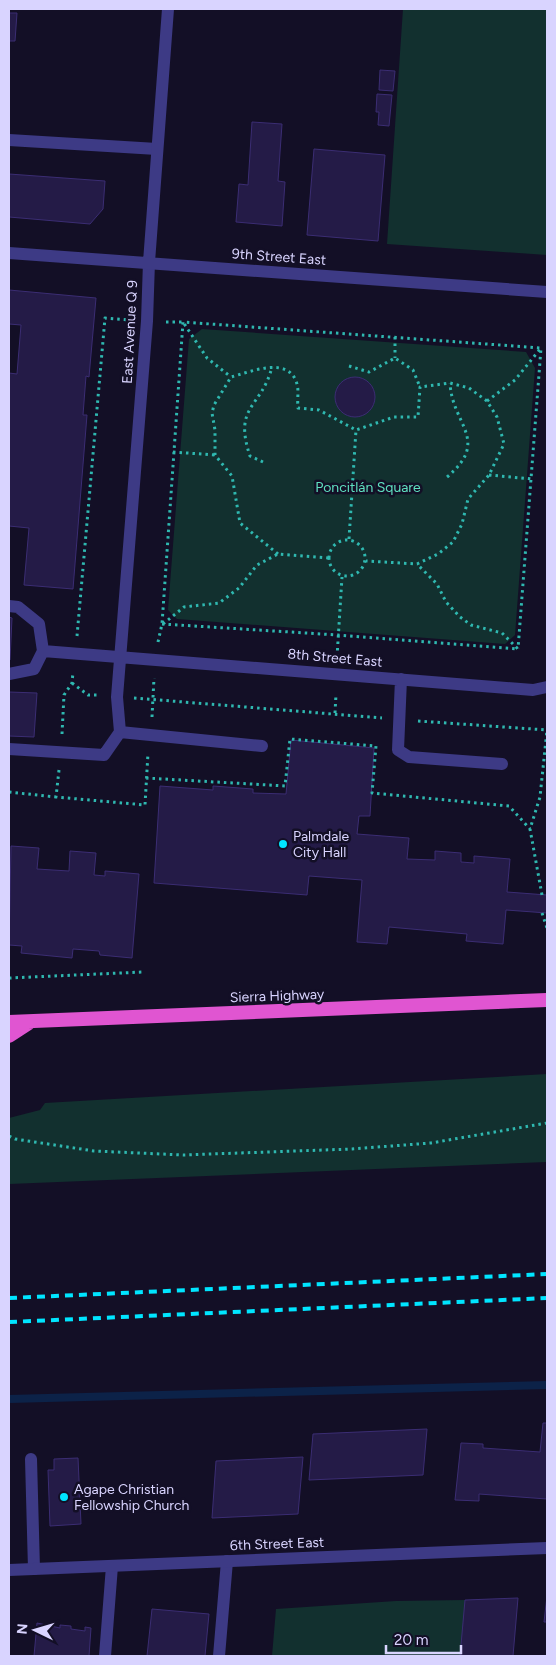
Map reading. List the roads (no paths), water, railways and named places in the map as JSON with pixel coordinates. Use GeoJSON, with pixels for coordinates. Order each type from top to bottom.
{"type":"FeatureCollection","features":[{"type":"Feature","properties":{"kind":"highway","name":"Sierra Highway"},"geometry":{"type":"LineString","coordinates":[[9,1022],[29,1023],[547,1000]]}},
{"type":"Feature","properties":{"kind":"highway"},"geometry":{"type":"LineString","coordinates":[[9,1036],[29,1023]]}},
{"type":"Feature","properties":{"kind":"street","name":"East Avenue Q 9"},"geometry":{"type":"LineString","coordinates":[[120,732],[117,697],[147,321],[149,262],[168,9]]}},
{"type":"Feature","properties":{"kind":"street"},"geometry":{"type":"LineString","coordinates":[[9,140],[157,149]]}},
{"type":"Feature","properties":{"kind":"street","name":"9th Street East"},"geometry":{"type":"LineString","coordinates":[[9,253],[547,292]]}},
{"type":"Feature","properties":{"kind":"street"},"geometry":{"type":"LineString","coordinates":[[9,606],[18,607],[39,624],[43,650],[34,669],[9,674]]}},
{"type":"Feature","properties":{"kind":"street","name":"8th Street East"},"geometry":{"type":"LineString","coordinates":[[43,650],[533,690],[547,687]]}},
{"type":"Feature","properties":{"kind":"street"},"geometry":{"type":"LineString","coordinates":[[401,679],[398,750],[409,757],[502,764]]}},
{"type":"Feature","properties":{"kind":"street"},"geometry":{"type":"LineString","coordinates":[[9,749],[104,755],[120,732],[262,746]]}},
{"type":"Feature","properties":{"kind":"street"},"geometry":{"type":"LineString","coordinates":[[32,1459],[34,1569]]}},
{"type":"Feature","properties":{"kind":"street","name":"6th Street East"},"geometry":{"type":"LineString","coordinates":[[9,1570],[547,1548]]}},
{"type":"Feature","properties":{"kind":"street"},"geometry":{"type":"LineString","coordinates":[[219,1656],[227,1561]]}},
{"type":"Feature","properties":{"kind":"street"},"geometry":{"type":"LineString","coordinates":[[104,1656],[112,1566]]}},
{"type":"Feature","properties":{"kind":"waterway"},"geometry":{"type":"LineString","coordinates":[[9,1399],[547,1385]]}},
{"type":"Feature","properties":{"kind":"railway"},"geometry":{"type":"LineString","coordinates":[[9,1298],[547,1274]]}},
{"type":"Feature","properties":{"kind":"railway"},"geometry":{"type":"LineString","coordinates":[[9,1322],[547,1298]]}},
{"type":"Feature","properties":{"kind":"place","name":"Palmdale City Hall"},"geometry":{"type":"Point","coordinates":[283,844]}},
{"type":"Feature","properties":{"kind":"place","name":"Agape Christian Fellowship Church"},"geometry":{"type":"Point","coordinates":[64,1497]}},
{"type":"Feature","properties":{"kind":"park label","name":"Poncitlán Square"},"geometry":{"type":"Point","coordinates":[368,487]}}]}
